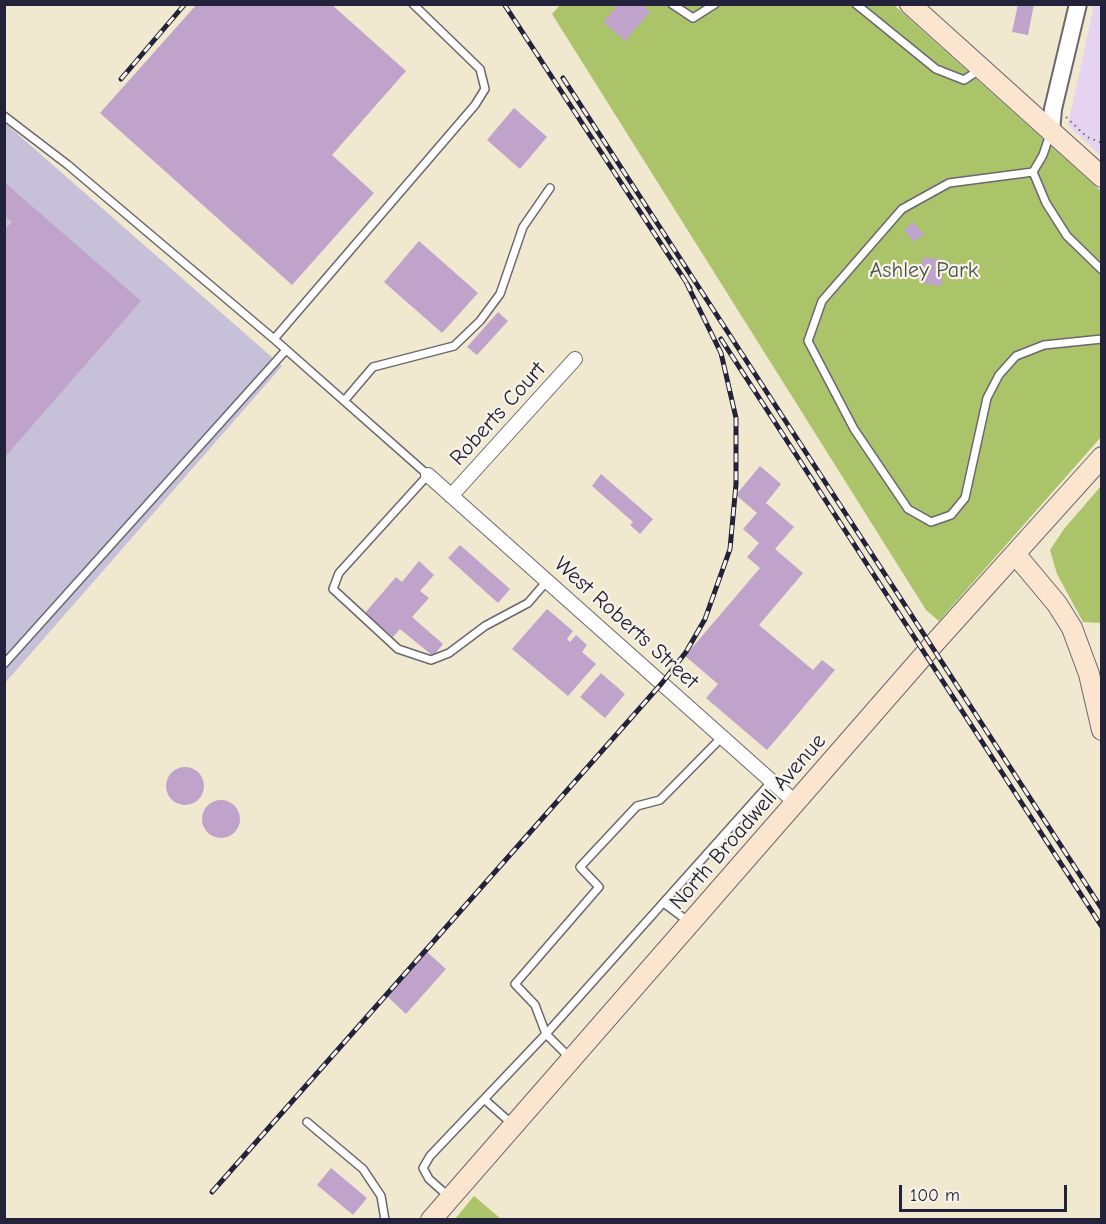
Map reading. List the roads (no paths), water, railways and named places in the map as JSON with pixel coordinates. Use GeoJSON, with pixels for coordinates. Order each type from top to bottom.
{"type":"FeatureCollection","features":[{"type":"Feature","properties":{"kind":"main road"},"geometry":{"type":"LineString","coordinates":[[910,4],[1101,177]]}},
{"type":"Feature","properties":{"kind":"main road","name":"North Broadwell Avenue"},"geometry":{"type":"LineString","coordinates":[[432,1220],[1101,457]]}},
{"type":"Feature","properties":{"kind":"main road"},"geometry":{"type":"LineString","coordinates":[[1016,555],[1057,604],[1072,628],[1089,674],[1101,730]]}},
{"type":"Feature","properties":{"kind":"street"},"geometry":{"type":"LineString","coordinates":[[1051,131],[1053,109],[1078,4]]}},
{"type":"Feature","properties":{"kind":"street","name":"Roberts Court"},"geometry":{"type":"LineString","coordinates":[[451,496],[575,359]]}},
{"type":"Feature","properties":{"kind":"street","name":"West Roberts Street"},"geometry":{"type":"LineString","coordinates":[[428,475],[796,803]]}},
{"type":"Feature","properties":{"kind":"lane"},"geometry":{"type":"LineString","coordinates":[[274,339],[475,105],[485,88],[480,69],[413,4]]}},
{"type":"Feature","properties":{"kind":"lane"},"geometry":{"type":"LineString","coordinates":[[672,4],[693,18],[715,4]]}},
{"type":"Feature","properties":{"kind":"lane"},"geometry":{"type":"LineString","coordinates":[[856,4],[936,69],[964,80],[981,68]]}},
{"type":"Feature","properties":{"kind":"lane"},"geometry":{"type":"LineString","coordinates":[[4,116],[68,165],[274,339],[428,475],[339,573],[333,589],[398,649],[431,660],[449,653],[485,626],[528,603],[547,581]]}},
{"type":"Feature","properties":{"kind":"lane"},"geometry":{"type":"LineString","coordinates":[[1033,172],[1043,155],[1051,131]]}},
{"type":"Feature","properties":{"kind":"lane"},"geometry":{"type":"LineString","coordinates":[[1033,172],[1046,203],[1067,236],[1101,270]]}},
{"type":"Feature","properties":{"kind":"lane"},"geometry":{"type":"LineString","coordinates":[[1033,172],[949,183],[902,209],[822,301],[808,342],[854,429],[908,509],[931,522],[951,515],[964,498],[987,398],[999,375],[1016,356],[1044,345],[1101,339]]}},
{"type":"Feature","properties":{"kind":"lane"},"geometry":{"type":"LineString","coordinates":[[344,401],[373,367],[454,346],[480,321],[500,294],[523,227],[550,188]]}},
{"type":"Feature","properties":{"kind":"lane"},"geometry":{"type":"LineString","coordinates":[[4,664],[286,350]]}},
{"type":"Feature","properties":{"kind":"lane"},"geometry":{"type":"LineString","coordinates":[[572,1059],[546,1034],[535,1005],[515,984],[598,887],[580,867],[637,806],[660,800],[722,737]]}},
{"type":"Feature","properties":{"kind":"lane"},"geometry":{"type":"LineString","coordinates":[[450,1198],[429,1179],[423,1168],[430,1156],[665,904],[772,781]]}},
{"type":"Feature","properties":{"kind":"lane"},"geometry":{"type":"LineString","coordinates":[[665,904],[691,923]]}},
{"type":"Feature","properties":{"kind":"lane"},"geometry":{"type":"LineString","coordinates":[[484,1099],[514,1125]]}},
{"type":"Feature","properties":{"kind":"lane"},"geometry":{"type":"LineString","coordinates":[[307,1122],[363,1169],[381,1196],[385,1220]]}},
{"type":"Feature","properties":{"kind":"railway"},"geometry":{"type":"LineString","coordinates":[[121,79],[185,4]]}},
{"type":"Feature","properties":{"kind":"railway"},"geometry":{"type":"LineString","coordinates":[[504,4],[690,288]]}},
{"type":"Feature","properties":{"kind":"railway"},"geometry":{"type":"LineString","coordinates":[[563,78],[1102,909]]}},
{"type":"Feature","properties":{"kind":"railway"},"geometry":{"type":"LineString","coordinates":[[212,1192],[662,683],[686,652],[705,619],[730,549],[736,484],[736,418],[721,353],[686,282]]}},
{"type":"Feature","properties":{"kind":"railway"},"geometry":{"type":"LineString","coordinates":[[721,339],[1102,927]]}},
{"type":"Feature","properties":{"kind":"park label","name":"Ashley Park"},"geometry":{"type":"Point","coordinates":[924,271]}}]}
